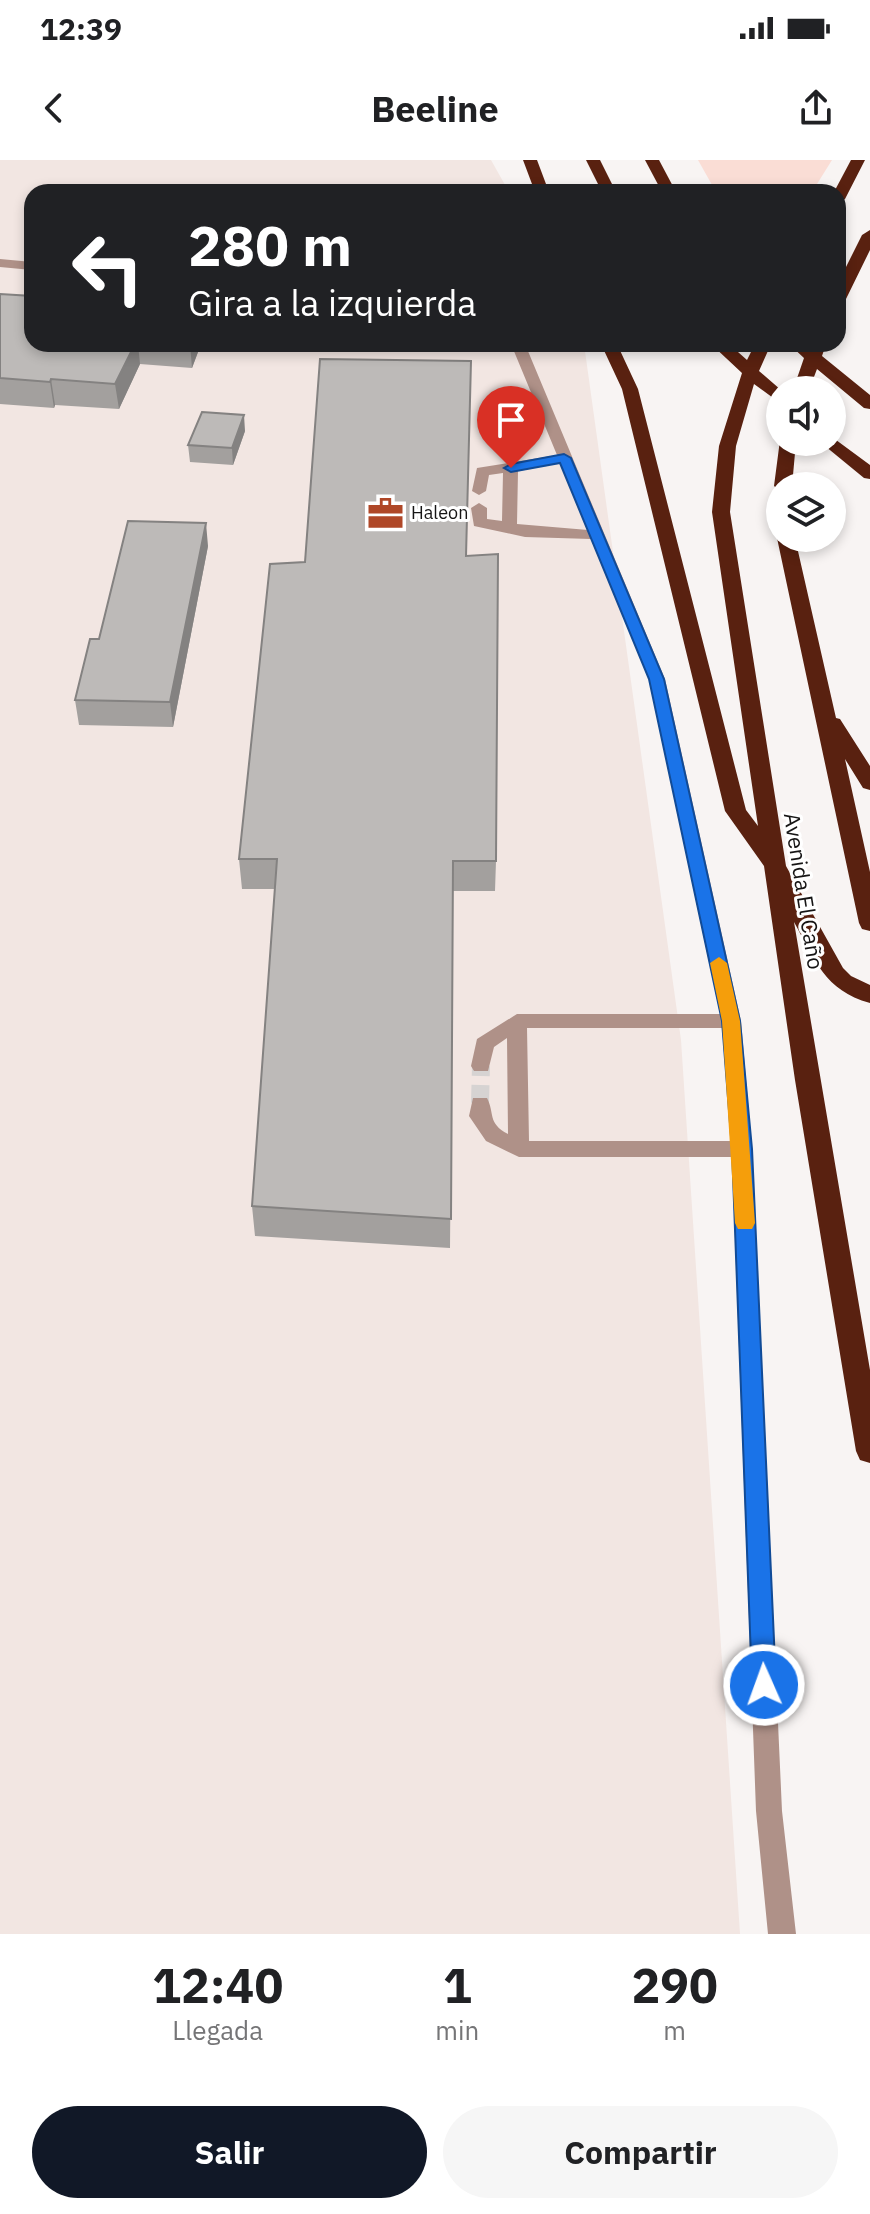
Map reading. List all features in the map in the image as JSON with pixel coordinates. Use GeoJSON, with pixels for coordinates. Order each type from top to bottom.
{"type":"FeatureCollection","features":[{"type":"Feature","properties":{"kind":"highway"},"geometry":{"type":"LineString","coordinates":[[530,160],[539,184]]}},
{"type":"Feature","properties":{"kind":"highway"},"geometry":{"type":"LineString","coordinates":[[593,160],[605,184]]}},
{"type":"Feature","properties":{"kind":"highway"},"geometry":{"type":"LineString","coordinates":[[652,160],[665,184]]}},
{"type":"Feature","properties":{"kind":"highway"},"geometry":{"type":"LineString","coordinates":[[846,184],[857,161]]}},
{"type":"Feature","properties":{"kind":"highway"},"geometry":{"type":"LineString","coordinates":[[846,283],[870,235]]}},
{"type":"Feature","properties":{"kind":"highway"},"geometry":{"type":"LineString","coordinates":[[613,352],[630,389],[736,811],[773,863],[834,973],[843,982],[870,995]]}},
{"type":"Feature","properties":{"kind":"highway"},"geometry":{"type":"LineString","coordinates":[[728,352],[766,386]]}},
{"type":"Feature","properties":{"kind":"highway","name":"Avenida El Caño"},"geometry":{"type":"LineString","coordinates":[[760,352],[727,441],[721,512],[773,863],[870,1451]]}},
{"type":"Feature","properties":{"kind":"highway"},"geometry":{"type":"LineString","coordinates":[[807,352],[865,400]]}},
{"type":"Feature","properties":{"kind":"highway"},"geometry":{"type":"LineString","coordinates":[[806,376],[815,352]]}},
{"type":"Feature","properties":{"kind":"highway"},"geometry":{"type":"LineString","coordinates":[[846,455],[870,474]]}},
{"type":"Feature","properties":{"kind":"highway"},"geometry":{"type":"LineString","coordinates":[[789,552],[870,923]]}},
{"type":"Feature","properties":{"kind":"highway"},"geometry":{"type":"LineString","coordinates":[[824,710],[870,783]]}},
{"type":"Feature","properties":{"kind":"lane"},"geometry":{"type":"LineString","coordinates":[[0,263],[24,265]]}},
{"type":"Feature","properties":{"kind":"lane"},"geometry":{"type":"LineString","coordinates":[[516,352],[657,679],[731,1021],[742,1149],[769,1811],[782,1934]]}},
{"type":"Feature","properties":{"kind":"lane"},"geometry":{"type":"LineString","coordinates":[[564,458],[482,471],[479,523],[525,532],[596,535]]}},
{"type":"Feature","properties":{"kind":"lane"},"geometry":{"type":"LineString","coordinates":[[509,527],[511,468]]}},
{"type":"Feature","properties":{"kind":"lane"},"geometry":{"type":"LineString","coordinates":[[481,1066],[484,1044],[517,1021],[731,1021]]}},
{"type":"Feature","properties":{"kind":"lane"},"geometry":{"type":"LineString","coordinates":[[517,1021],[519,1149]]}},
{"type":"Feature","properties":{"kind":"lane"},"geometry":{"type":"LineString","coordinates":[[480,1103],[479,1116],[493,1135],[519,1149],[742,1149]]}},
{"type":"Feature","properties":{"kind":"shaded area"},"geometry":{"type":"Polygon","coordinates":[[[0,160],[491,160],[504,184],[24,184],[24,352],[585,352],[681,1040],[740,1934],[0,1934],[0,160]]]}},
{"type":"Feature","properties":{"kind":"shaded area"},"geometry":{"type":"Polygon","coordinates":[[[698,160],[832,160],[817,184],[712,184],[698,160]]]}},
{"type":"Feature","properties":{"kind":"building"},"geometry":{"type":"Polygon","coordinates":[[[0,294],[24,296],[24,352],[131,352],[115,384],[0,378],[0,294]]]}},
{"type":"Feature","properties":{"kind":"building"},"geometry":{"type":"Polygon","coordinates":[[[320,359],[471,361],[466,556],[498,554],[496,861],[453,861],[451,1219],[252,1206],[277,859],[239,859],[270,564],[305,562],[320,359]]]}},
{"type":"Feature","properties":{"kind":"building"},"geometry":{"type":"Polygon","coordinates":[[[202,412],[244,415],[232,448],[188,445],[202,412]]]}},
{"type":"Feature","properties":{"kind":"building"},"geometry":{"type":"Polygon","coordinates":[[[128,521],[206,523],[170,702],[75,700],[90,639],[99,639],[128,521]]]}},
{"type":"Feature","properties":{"kind":"tunnel"},"geometry":{"type":"LineString","coordinates":[[480,1103],[481,1066]]}},
{"type":"Feature","properties":{"kind":"slow traffic"},"geometry":{"type":"LineString","coordinates":[[719,963],[731,1021],[745,1223]]}},
{"type":"Feature","properties":{"kind":"place","name":"Haleon"},"geometry":{"type":"Point","coordinates":[385,513]}},
{"type":"Feature","properties":{"kind":"route"},"geometry":{"type":"LineString","coordinates":[[511,468],[564,458],[657,679],[731,1021],[742,1149],[764,1685]]}}]}
